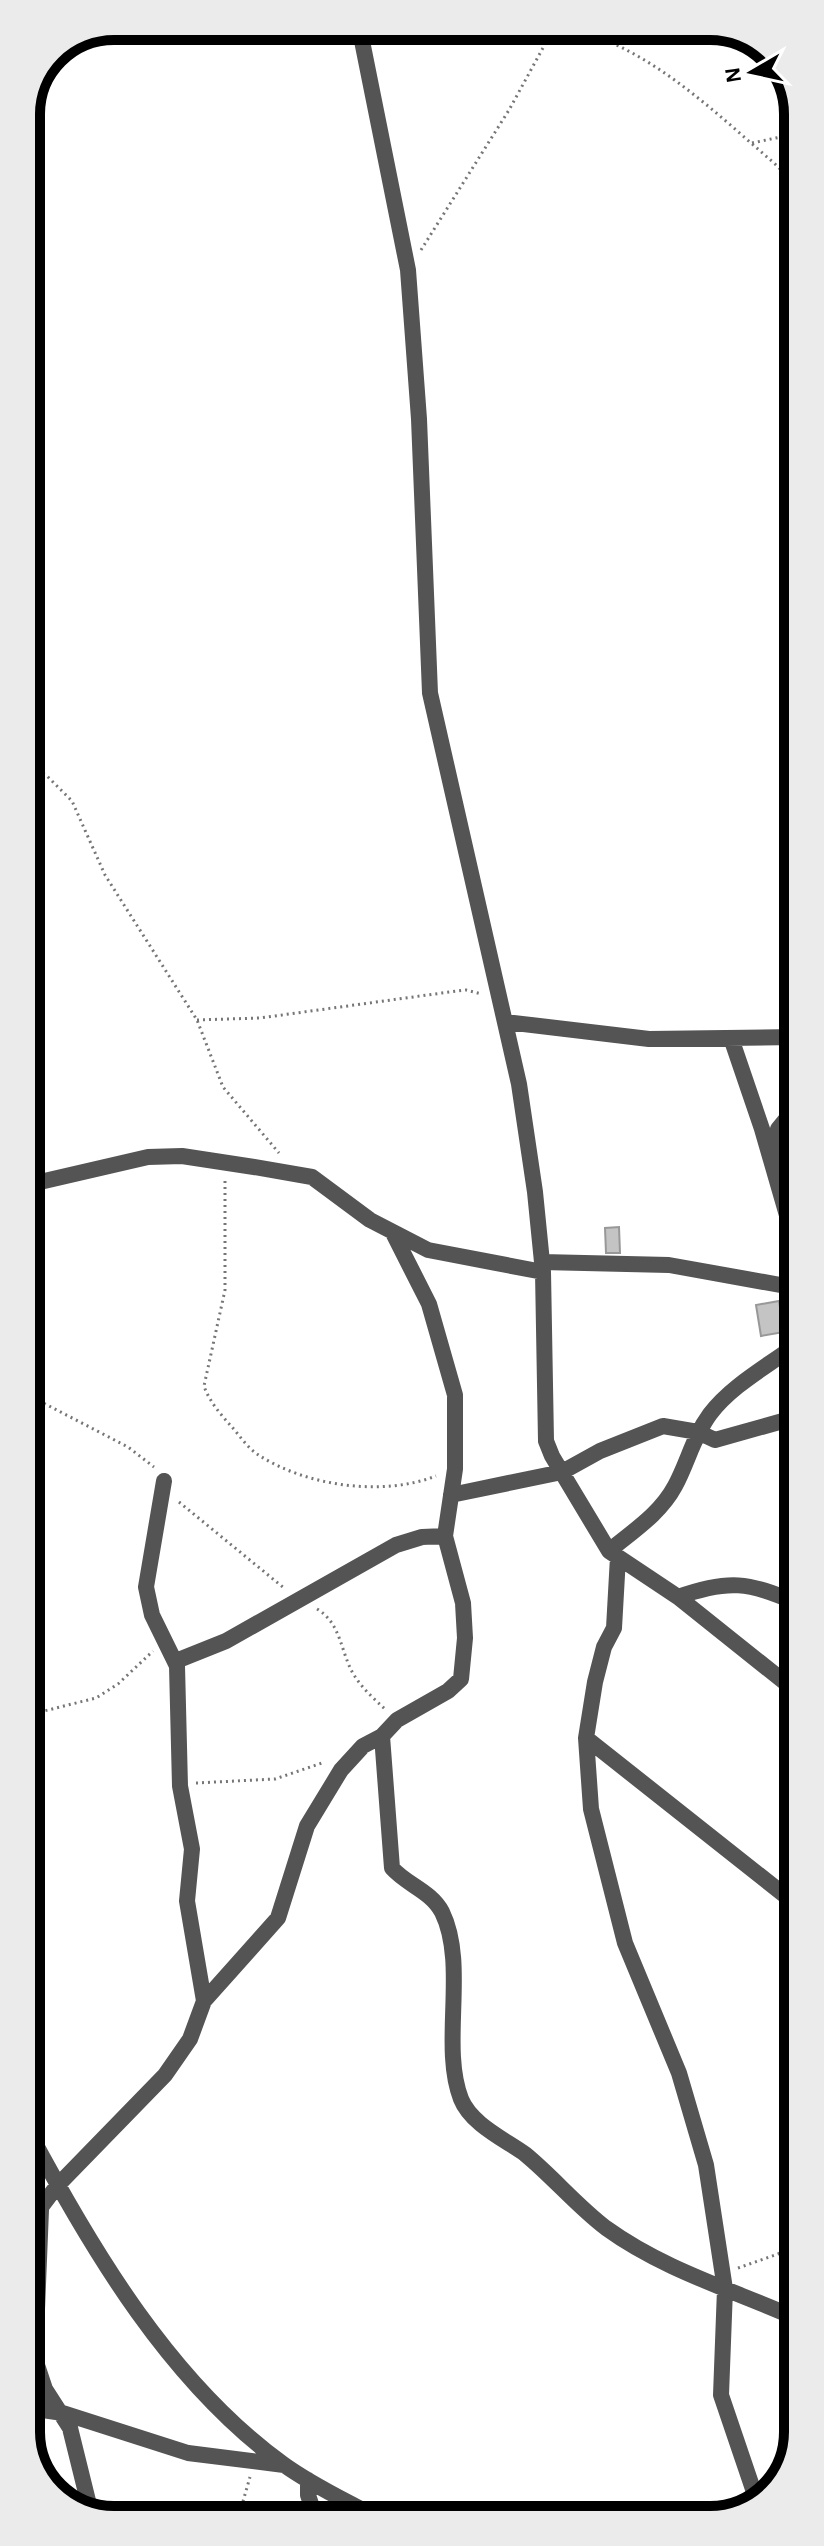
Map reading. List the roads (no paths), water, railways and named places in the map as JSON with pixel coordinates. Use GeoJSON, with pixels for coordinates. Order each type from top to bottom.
{"type":"FeatureCollection","features":[{"type":"Feature","properties":{"kind":"street"},"geometry":{"type":"LineString","coordinates":[[362,40],[408,270],[419,419],[430,693],[506,1022],[525,1120],[542,1267],[545,1433],[552,1456],[614,1554],[678,1597],[784,1682]]}},
{"type":"Feature","properties":{"kind":"street"},"geometry":{"type":"LineString","coordinates":[[506,1022],[639,1039],[784,1037]]}},
{"type":"Feature","properties":{"kind":"street"},"geometry":{"type":"LineString","coordinates":[[731,1038],[784,1205]]}},
{"type":"Feature","properties":{"kind":"street"},"geometry":{"type":"LineString","coordinates":[[772,1163],[778,1129],[784,1122]]}},
{"type":"Feature","properties":{"kind":"street"},"geometry":{"type":"LineString","coordinates":[[40,1182],[148,1157],[182,1156],[312,1177],[393,1233],[428,1250],[542,1267],[669,1265],[784,1286]]}},
{"type":"Feature","properties":{"kind":"street"},"geometry":{"type":"LineString","coordinates":[[40,2235],[41,2210],[57,2186],[165,2075],[190,2039],[204,2001],[278,1918],[296,1867],[298,1848],[330,1784],[363,1746],[382,1736],[397,1720],[448,1691],[461,1679],[465,1638],[463,1603],[445,1536],[455,1469],[458,1419],[450,1371],[429,1304],[393,1233]]}},
{"type":"Feature","properties":{"kind":"street"},"geometry":{"type":"LineString","coordinates":[[754,2491],[721,2395],[725,2289],[706,2165],[692,2109],[625,1943],[591,1809],[586,1738],[595,1682],[604,1647],[614,1628],[614,1554],[670,1495],[698,1432],[727,1395],[784,1353]]}},
{"type":"Feature","properties":{"kind":"street"},"geometry":{"type":"LineString","coordinates":[[451,1495],[562,1472],[655,1428],[698,1432],[718,1440],[784,1421]]}},
{"type":"Feature","properties":{"kind":"street"},"geometry":{"type":"LineString","coordinates":[[164,1481],[146,1587],[152,1615],[176,1661],[180,1786],[192,1849],[187,1901],[204,2001]]}},
{"type":"Feature","properties":{"kind":"street"},"geometry":{"type":"LineString","coordinates":[[176,1661],[226,1641],[396,1545],[422,1537],[445,1536]]}},
{"type":"Feature","properties":{"kind":"street"},"geometry":{"type":"LineString","coordinates":[[678,1597],[708,1587],[741,1584],[754,1585],[784,1598]]}},
{"type":"Feature","properties":{"kind":"street"},"geometry":{"type":"LineString","coordinates":[[382,1736],[392,1868],[404,1882],[430,1896],[442,1912],[452,1951],[455,2059],[461,2099],[474,2117],[527,2156],[605,2227],[656,2259],[784,2313]]}},
{"type":"Feature","properties":{"kind":"street"},"geometry":{"type":"LineString","coordinates":[[586,1738],[784,1895]]}},
{"type":"Feature","properties":{"kind":"street"},"geometry":{"type":"LineString","coordinates":[[40,2153],[57,2186],[133,2306],[164,2344],[234,2422],[284,2465],[355,2506]]}},
{"type":"Feature","properties":{"kind":"street"},"geometry":{"type":"LineString","coordinates":[[40,2374],[45,2389],[63,2413],[88,2501]]}},
{"type":"Feature","properties":{"kind":"street"},"geometry":{"type":"LineString","coordinates":[[40,2410],[63,2413],[188,2453],[284,2465]]}},
{"type":"Feature","properties":{"kind":"street"},"geometry":{"type":"LineString","coordinates":[[308,2480],[312,2506]]}}]}
